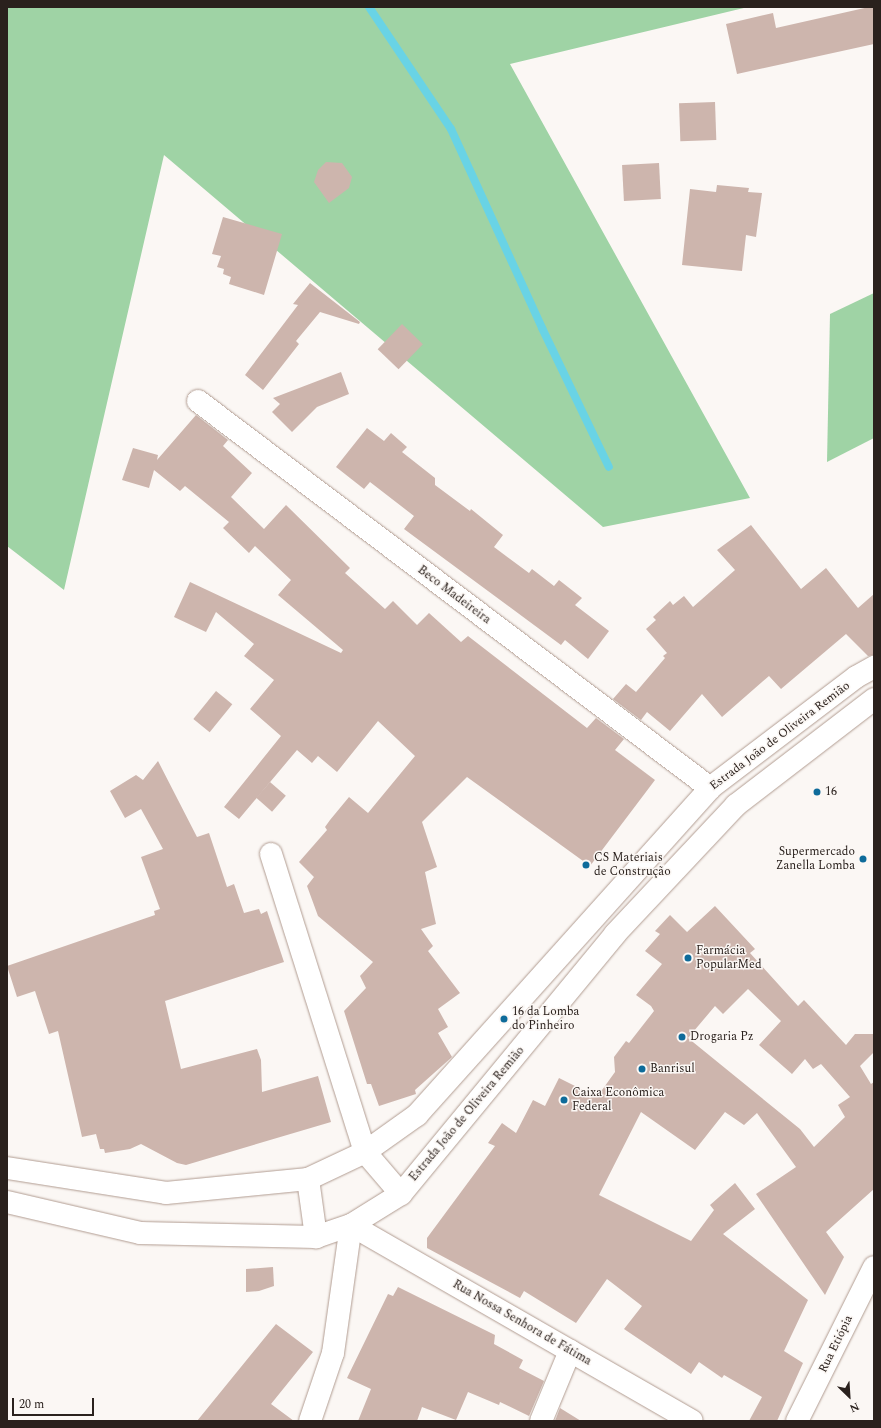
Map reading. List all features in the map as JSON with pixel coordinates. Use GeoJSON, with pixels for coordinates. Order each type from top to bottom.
{"type":"FeatureCollection","features":[{"type":"Feature","properties":{"kind":"main road","name":"Beco Madeireira"},"geometry":{"type":"LineString","coordinates":[[198,401],[710,788]]}},
{"type":"Feature","properties":{"kind":"main road","name":"Estrada João de Oliveira Remião"},"geometry":{"type":"LineString","coordinates":[[7,1168],[166,1193],[308,1180],[365,1152],[417,1115],[710,788],[856,677],[874,667]]}},
{"type":"Feature","properties":{"kind":"main road","name":"Estrada João de Oliveira Remião"},"geometry":{"type":"LineString","coordinates":[[7,1202],[140,1232],[316,1237],[351,1225],[401,1194],[616,934],[736,805],[874,699]]}},
{"type":"Feature","properties":{"kind":"main road"},"geometry":{"type":"LineString","coordinates":[[271,854],[365,1152],[401,1194]]}},
{"type":"Feature","properties":{"kind":"main road"},"geometry":{"type":"LineString","coordinates":[[308,1180],[316,1237]]}},
{"type":"Feature","properties":{"kind":"main road"},"geometry":{"type":"LineString","coordinates":[[310,1421],[333,1353],[351,1225]]}},
{"type":"Feature","properties":{"kind":"main road","name":"Rua Nossa Senhora de Fátima"},"geometry":{"type":"LineString","coordinates":[[351,1225],[692,1421]]}},
{"type":"Feature","properties":{"kind":"main road","name":"Rua Etiópia"},"geometry":{"type":"LineString","coordinates":[[797,1421],[874,1267]]}},
{"type":"Feature","properties":{"kind":"main road"},"geometry":{"type":"LineString","coordinates":[[541,1421],[570,1351]]}},
{"type":"Feature","properties":{"kind":"green space"},"geometry":{"type":"Polygon","coordinates":[[[7,7],[748,7],[510,64],[750,498],[603,527],[164,155],[64,590],[7,546],[7,7]]]}},
{"type":"Feature","properties":{"kind":"green space"},"geometry":{"type":"Polygon","coordinates":[[[874,293],[874,438],[827,462],[830,314],[874,293]]]}},
{"type":"Feature","properties":{"kind":"building"},"geometry":{"type":"Polygon","coordinates":[[[874,7],[874,44],[737,74],[726,24],[773,13],[776,28],[874,7]]]}},
{"type":"Feature","properties":{"kind":"building"},"geometry":{"type":"Polygon","coordinates":[[[715,102],[716,140],[680,141],[679,103],[715,102]]]}},
{"type":"Feature","properties":{"kind":"building"},"geometry":{"type":"Polygon","coordinates":[[[326,162],[342,163],[352,177],[349,188],[329,203],[314,182],[318,170],[326,162]]]}},
{"type":"Feature","properties":{"kind":"building"},"geometry":{"type":"Polygon","coordinates":[[[659,163],[661,199],[624,201],[622,165],[659,163]]]}},
{"type":"Feature","properties":{"kind":"building"},"geometry":{"type":"Polygon","coordinates":[[[717,185],[749,188],[748,192],[762,193],[756,237],[746,235],[742,271],[682,265],[690,189],[716,192],[717,185]]]}},
{"type":"Feature","properties":{"kind":"building"},"geometry":{"type":"Polygon","coordinates":[[[223,217],[282,234],[264,295],[229,284],[231,277],[223,274],[224,269],[217,267],[221,256],[212,254],[223,217]]]}},
{"type":"Feature","properties":{"kind":"building"},"geometry":{"type":"Polygon","coordinates":[[[310,283],[360,322],[359,324],[320,312],[296,341],[299,344],[263,390],[245,375],[298,305],[293,304],[310,283]]]}},
{"type":"Feature","properties":{"kind":"building"},"geometry":{"type":"Polygon","coordinates":[[[402,324],[423,344],[399,369],[378,349],[402,324]]]}},
{"type":"Feature","properties":{"kind":"building"},"geometry":{"type":"Polygon","coordinates":[[[341,372],[349,394],[317,407],[292,432],[272,412],[280,404],[273,398],[341,372]]]}},
{"type":"Feature","properties":{"kind":"building"},"geometry":{"type":"Polygon","coordinates":[[[196,415],[228,440],[223,446],[252,473],[231,497],[264,529],[286,505],[350,568],[345,573],[385,609],[393,601],[417,625],[429,613],[461,642],[468,636],[587,728],[596,718],[624,739],[615,750],[655,780],[590,866],[467,777],[422,822],[437,867],[425,872],[436,924],[421,929],[433,946],[428,951],[460,993],[438,1009],[448,1027],[438,1033],[452,1057],[415,1090],[416,1094],[379,1106],[371,1084],[367,1084],[344,1011],[366,988],[360,976],[373,962],[318,916],[307,886],[314,877],[299,862],[327,830],[325,827],[349,797],[368,813],[415,756],[378,721],[337,772],[318,756],[312,763],[297,750],[239,819],[224,807],[281,736],[250,709],[274,680],[244,656],[254,644],[216,612],[206,632],[174,617],[190,582],[341,653],[343,650],[278,595],[291,580],[255,546],[249,553],[223,528],[229,522],[185,486],[180,491],[154,470],[149,488],[122,480],[133,448],[158,455],[157,460],[196,415]]]}},
{"type":"Feature","properties":{"kind":"building"},"geometry":{"type":"Polygon","coordinates":[[[367,428],[384,441],[391,433],[407,447],[402,452],[435,478],[435,485],[470,511],[471,509],[503,535],[494,547],[529,573],[532,569],[554,586],[559,580],[582,598],[575,605],[609,631],[588,659],[565,640],[561,645],[404,529],[414,516],[370,482],[364,489],[336,467],[367,428]]]}},
{"type":"Feature","properties":{"kind":"building"},"geometry":{"type":"Polygon","coordinates":[[[751,525],[801,589],[826,568],[858,608],[874,594],[874,655],[868,656],[846,634],[781,689],[769,676],[722,717],[702,694],[670,731],[647,712],[641,720],[613,699],[626,684],[636,692],[665,658],[663,656],[667,653],[646,629],[656,620],[653,617],[670,601],[673,605],[684,596],[693,607],[735,570],[717,550],[751,525]]]}},
{"type":"Feature","properties":{"kind":"building"},"geometry":{"type":"Polygon","coordinates":[[[216,691],[232,704],[210,732],[193,719],[216,691]]]}},
{"type":"Feature","properties":{"kind":"building"},"geometry":{"type":"Polygon","coordinates":[[[158,761],[197,837],[209,833],[227,887],[234,884],[244,913],[259,909],[261,914],[267,911],[284,962],[165,1001],[181,1069],[257,1049],[261,1060],[262,1092],[318,1076],[331,1122],[186,1165],[177,1163],[141,1144],[130,1149],[105,1153],[104,1149],[100,1149],[96,1134],[82,1137],[58,1031],[49,1034],[35,991],[17,997],[7,966],[155,915],[154,911],[160,909],[141,857],[163,849],[141,809],[125,818],[110,791],[136,775],[143,780],[158,761]]]}},
{"type":"Feature","properties":{"kind":"building"},"geometry":{"type":"Polygon","coordinates":[[[270,782],[286,796],[272,812],[256,798],[270,782]]]}},
{"type":"Feature","properties":{"kind":"building"},"geometry":{"type":"Polygon","coordinates":[[[715,906],[755,949],[750,953],[798,1006],[804,1000],[846,1045],[855,1034],[874,1034],[874,1052],[860,1066],[871,1084],[874,1082],[874,1189],[826,1232],[844,1257],[825,1295],[756,1194],[796,1167],[757,1113],[744,1125],[725,1112],[695,1150],[641,1112],[599,1195],[691,1241],[714,1210],[710,1205],[735,1183],[755,1209],[723,1234],[808,1300],[784,1351],[803,1363],[777,1421],[749,1421],[762,1397],[724,1375],[722,1378],[699,1362],[691,1374],[624,1329],[642,1306],[607,1279],[576,1323],[524,1291],[520,1298],[427,1248],[427,1238],[495,1146],[488,1143],[502,1123],[516,1133],[533,1100],[545,1106],[559,1078],[597,1097],[615,1072],[614,1057],[626,1041],[629,1043],[654,1011],[651,1006],[636,995],[662,964],[645,951],[660,934],[655,931],[670,915],[687,932],[715,906]],[[748,989],[723,1014],[715,1006],[688,1038],[800,1129],[814,1147],[845,1117],[838,1105],[850,1097],[821,1064],[813,1069],[805,1059],[792,1074],[759,1045],[781,1021],[748,989]]]}},
{"type":"Feature","properties":{"kind":"building"},"geometry":{"type":"Polygon","coordinates":[[[273,1267],[274,1286],[259,1291],[246,1292],[246,1269],[273,1267]]]}},
{"type":"Feature","properties":{"kind":"building"},"geometry":{"type":"Polygon","coordinates":[[[398,1287],[495,1335],[494,1344],[523,1360],[519,1368],[544,1381],[529,1416],[500,1402],[499,1405],[468,1392],[456,1420],[422,1407],[417,1421],[358,1421],[371,1389],[347,1378],[388,1294],[393,1296],[398,1287]]]}},
{"type":"Feature","properties":{"kind":"building"},"geometry":{"type":"Polygon","coordinates":[[[276,1324],[313,1352],[271,1404],[294,1421],[197,1421],[276,1324]]]}},
{"type":"Feature","properties":{"kind":"building"},"geometry":{"type":"Polygon","coordinates":[[[560,1408],[581,1421],[555,1421],[560,1408]]]}},
{"type":"Feature","properties":{"kind":"waterway"},"geometry":{"type":"LineString","coordinates":[[369,7],[451,129],[542,328],[609,467]]}},
{"type":"Feature","properties":{"kind":"place","name":"16"},"geometry":{"type":"Point","coordinates":[817,792]}},
{"type":"Feature","properties":{"kind":"place","name":"Supermercado Zanella Lomba"},"geometry":{"type":"Point","coordinates":[863,859]}},
{"type":"Feature","properties":{"kind":"place","name":"CS Materiais de Construção"},"geometry":{"type":"Point","coordinates":[586,865]}},
{"type":"Feature","properties":{"kind":"place","name":"Farmácia PopularMed"},"geometry":{"type":"Point","coordinates":[688,958]}},
{"type":"Feature","properties":{"kind":"place","name":"16 da Lomba do Pinheiro"},"geometry":{"type":"Point","coordinates":[504,1019]}},
{"type":"Feature","properties":{"kind":"place","name":"Drogaria Pz"},"geometry":{"type":"Point","coordinates":[682,1037]}},
{"type":"Feature","properties":{"kind":"place","name":"Banrisul"},"geometry":{"type":"Point","coordinates":[642,1069]}},
{"type":"Feature","properties":{"kind":"place","name":"Caixa Econômica Federal"},"geometry":{"type":"Point","coordinates":[564,1100]}}]}
